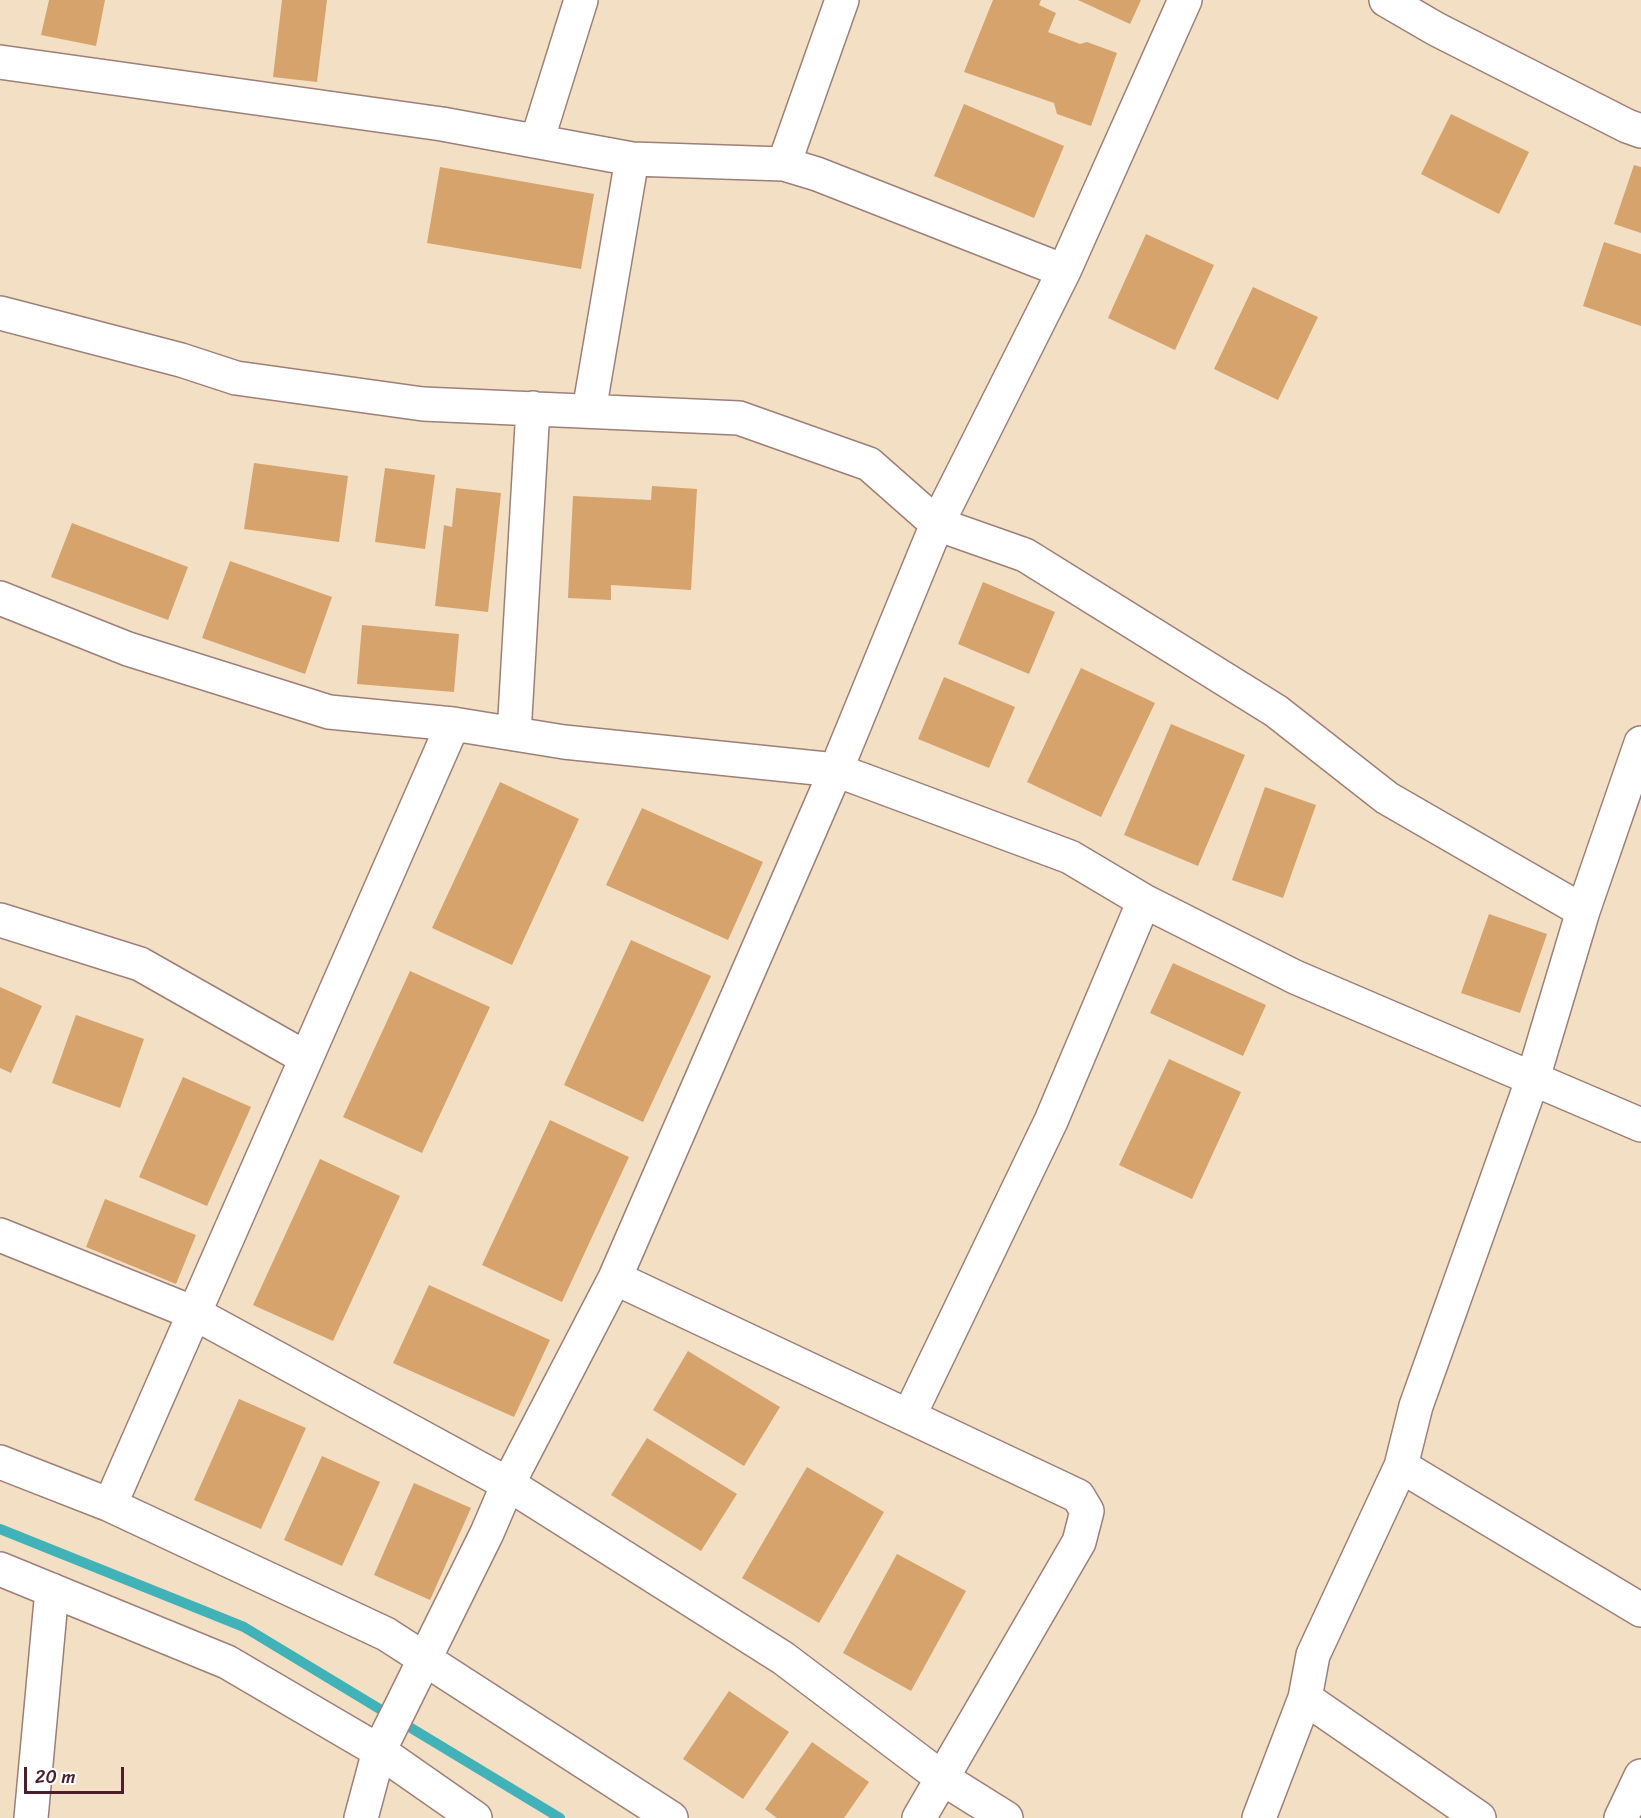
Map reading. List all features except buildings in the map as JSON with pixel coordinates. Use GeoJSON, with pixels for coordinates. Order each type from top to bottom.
{"type":"FeatureCollection","features":[{"type":"Feature","properties":{"kind":"street"},"geometry":{"type":"LineString","coordinates":[[537,141],[581,0]]}},
{"type":"Feature","properties":{"kind":"street"},"geometry":{"type":"LineString","coordinates":[[784,164],[842,0]]}},
{"type":"Feature","properties":{"kind":"street"},"geometry":{"type":"LineString","coordinates":[[361,1818],[379,1750],[487,1533],[508,1484],[615,1278],[836,770],[937,524],[1064,271],[1185,0]]}},
{"type":"Feature","properties":{"kind":"street"},"geometry":{"type":"LineString","coordinates":[[1386,0],[1447,34],[1627,126],[1641,130]]}},
{"type":"Feature","properties":{"kind":"street"},"geometry":{"type":"LineString","coordinates":[[0,62],[442,124],[632,159],[784,164],[817,174],[1064,271]]}},
{"type":"Feature","properties":{"kind":"street"},"geometry":{"type":"LineString","coordinates":[[589,411],[632,159]]}},
{"type":"Feature","properties":{"kind":"street"},"geometry":{"type":"LineString","coordinates":[[0,313],[181,360],[236,378],[423,404],[739,418],[869,464],[937,524],[1025,555],[1276,711],[1387,798],[1583,911]]}},
{"type":"Feature","properties":{"kind":"street"},"geometry":{"type":"LineString","coordinates":[[514,734],[533,408]]}},
{"type":"Feature","properties":{"kind":"street"},"geometry":{"type":"LineString","coordinates":[[0,598],[128,649],[329,712],[453,724],[564,742],[836,770],[1070,857],[1144,901],[1295,977],[1641,1125]]}},
{"type":"Feature","properties":{"kind":"street"},"geometry":{"type":"LineString","coordinates":[[110,1505],[453,724]]}},
{"type":"Feature","properties":{"kind":"street"},"geometry":{"type":"LineString","coordinates":[[1258,1818],[1305,1698],[1313,1655],[1401,1466],[1416,1406],[1533,1078],[1583,911],[1641,743]]}},
{"type":"Feature","properties":{"kind":"street"},"geometry":{"type":"LineString","coordinates":[[909,1416],[1051,1120],[1144,901]]}},
{"type":"Feature","properties":{"kind":"street"},"geometry":{"type":"LineString","coordinates":[[0,920],[140,964],[306,1058]]}},
{"type":"Feature","properties":{"kind":"street"},"geometry":{"type":"LineString","coordinates":[[0,1235],[194,1313],[508,1484],[783,1658],[942,1778],[1006,1818]]}},
{"type":"Feature","properties":{"kind":"street"},"geometry":{"type":"LineString","coordinates":[[615,1278],[1078,1496],[1087,1511],[1079,1542],[919,1818]]}},
{"type":"Feature","properties":{"kind":"street"},"geometry":{"type":"LineString","coordinates":[[0,1462],[110,1505],[386,1635],[671,1818]]}},
{"type":"Feature","properties":{"kind":"street"},"geometry":{"type":"LineString","coordinates":[[1401,1466],[1641,1610]]}},
{"type":"Feature","properties":{"kind":"street"},"geometry":{"type":"LineString","coordinates":[[0,1569],[227,1662],[379,1750],[475,1818]]}},
{"type":"Feature","properties":{"kind":"street"},"geometry":{"type":"LineString","coordinates":[[31,1818],[52,1590]]}},
{"type":"Feature","properties":{"kind":"street"},"geometry":{"type":"LineString","coordinates":[[1305,1698],[1479,1818]]}},
{"type":"Feature","properties":{"kind":"street"},"geometry":{"type":"LineString","coordinates":[[1621,1818],[1641,1776]]}},
{"type":"Feature","properties":{"kind":"waterway"},"geometry":{"type":"LineString","coordinates":[[0,1529],[244,1627],[560,1818]]}}]}
